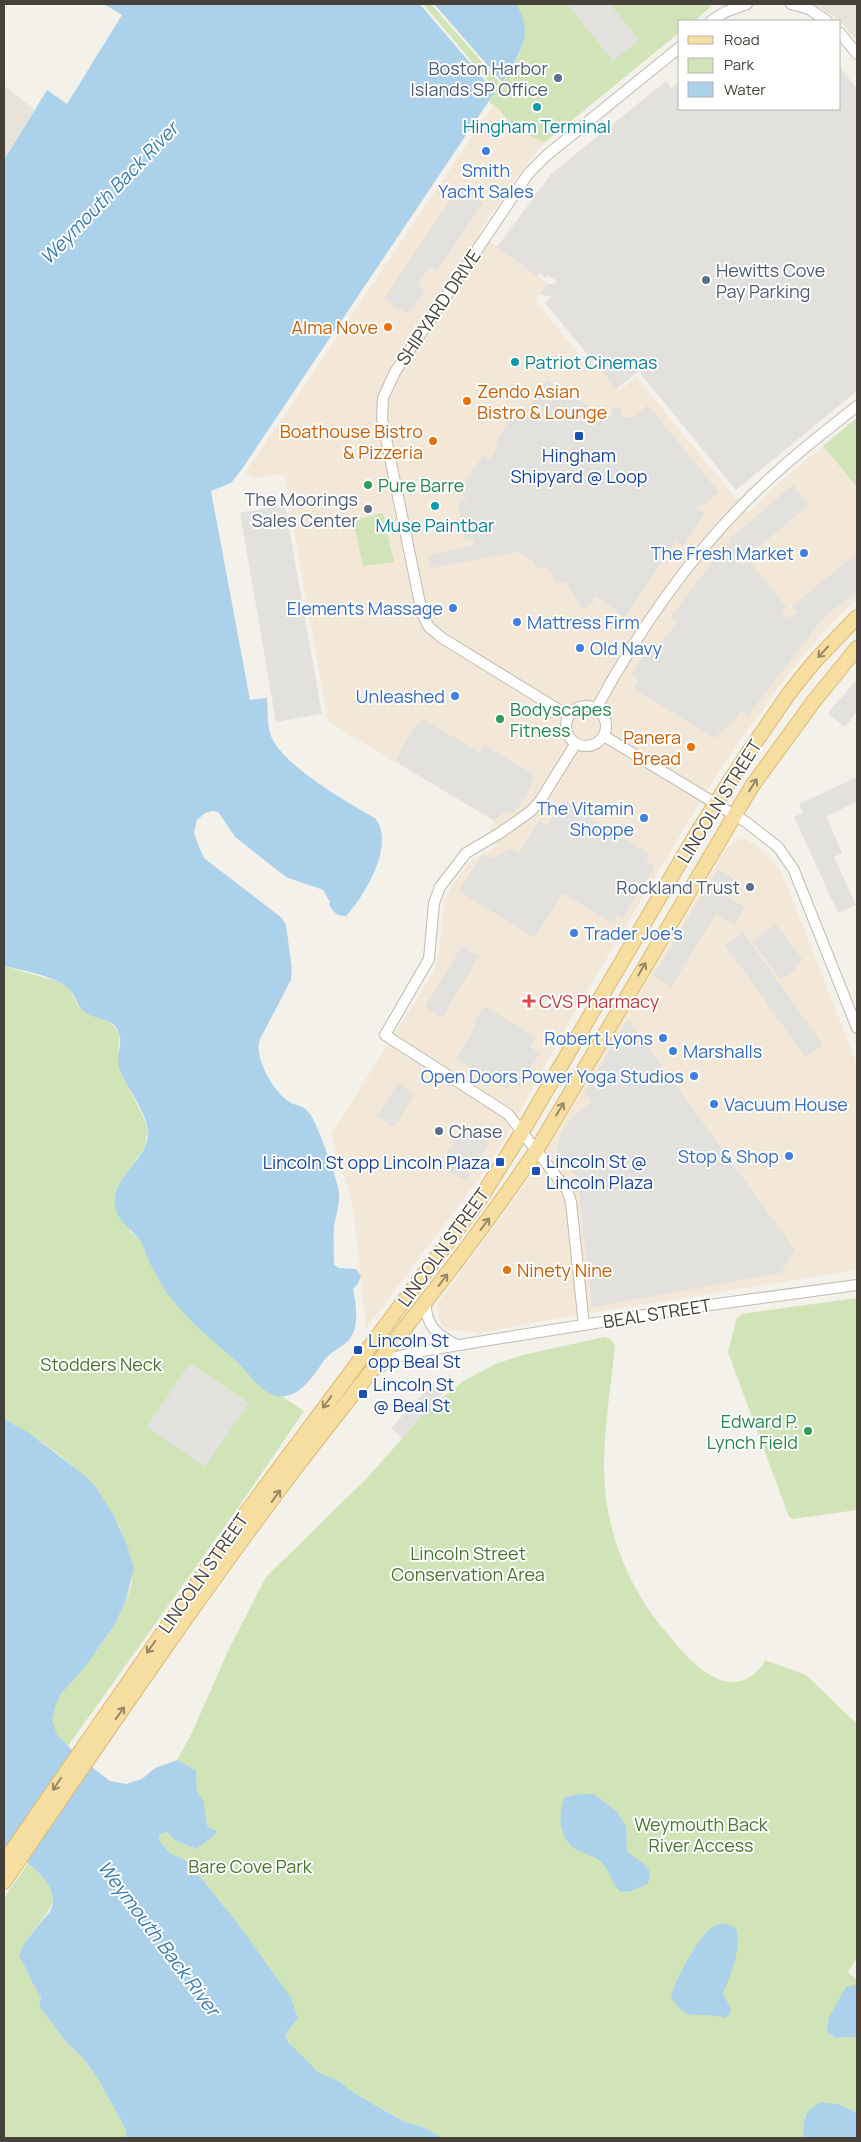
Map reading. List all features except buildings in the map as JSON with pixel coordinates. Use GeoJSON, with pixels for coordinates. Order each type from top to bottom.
{"type":"FeatureCollection","features":[{"type":"Feature","properties":{"kind":"main road","name":"LINCOLN STREET"},"geometry":{"type":"LineString","coordinates":[[4,1882],[9,1864],[243,1517],[474,1208],[522,1132],[715,804],[756,739],[814,662],[857,617]]}},
{"type":"Feature","properties":{"kind":"main road","name":"LINCOLN STREET"},"geometry":{"type":"LineString","coordinates":[[88,1749],[294,1471],[504,1200],[536,1152],[763,768],[857,648]]}},
{"type":"Feature","properties":{"kind":"street"},"geometry":{"type":"LineString","coordinates":[[713,20],[725,12],[747,4]]}},
{"type":"Feature","properties":{"kind":"street"},"geometry":{"type":"LineString","coordinates":[[791,4],[825,20]]}},
{"type":"Feature","properties":{"kind":"street"},"geometry":{"type":"LineString","coordinates":[[816,14],[822,4]]}},
{"type":"Feature","properties":{"kind":"street"},"geometry":{"type":"LineString","coordinates":[[841,34],[857,54]]}},
{"type":"Feature","properties":{"kind":"street","name":"SHIPYARD DRIVE"},"geometry":{"type":"LineString","coordinates":[[569,716],[442,638],[425,620],[416,587],[381,409],[386,389],[395,372],[528,174],[547,155],[678,48]]}},
{"type":"Feature","properties":{"kind":"street"},"geometry":{"type":"LineString","coordinates":[[596,709],[623,661],[658,606],[698,553],[736,511],[777,472],[857,406]]}},
{"type":"Feature","properties":{"kind":"street"},"geometry":{"type":"LineString","coordinates":[[586,706],[596,709],[604,716],[606,722],[604,736],[594,744],[582,746],[576,743],[568,734],[566,728],[569,716],[580,707],[586,706]]}},
{"type":"Feature","properties":{"kind":"street"},"geometry":{"type":"LineString","coordinates":[[604,736],[734,815],[778,847],[794,870],[857,1028]]}},
{"type":"Feature","properties":{"kind":"street"},"geometry":{"type":"LineString","coordinates":[[576,743],[540,801],[531,811],[500,833],[466,853],[443,882],[437,892],[434,903],[429,959],[385,1036],[508,1114],[567,1190],[571,1202],[584,1325]]}},
{"type":"Feature","properties":{"kind":"street","name":"BEAL STREET"},"geometry":{"type":"LineString","coordinates":[[370,1373],[396,1357],[457,1345],[697,1306],[857,1285]]}},
{"type":"Feature","properties":{"kind":"street"},"geometry":{"type":"LineString","coordinates":[[426,1302],[427,1319],[432,1328],[446,1340],[457,1345]]}},
{"type":"Feature","properties":{"kind":"shaded area"},"geometry":{"type":"Polygon","coordinates":[[[567,4],[610,4],[639,40],[613,61],[567,4]]]}},
{"type":"Feature","properties":{"kind":"shaded area"},"geometry":{"type":"Polygon","coordinates":[[[813,4],[857,4],[857,40],[841,20],[813,4]]]}},
{"type":"Feature","properties":{"kind":"shaded area","name":"Hewitts Cove Pay Parking"},"geometry":{"type":"Polygon","coordinates":[[[841,68],[857,89],[857,391],[736,490],[640,373],[645,367],[616,389],[545,303],[551,297],[540,294],[548,284],[554,284],[557,281],[548,275],[546,278],[540,273],[537,276],[497,247],[551,174],[666,81],[671,88],[678,83],[678,110],[841,110],[841,68]]]}},
{"type":"Feature","properties":{"kind":"shaded area"},"geometry":{"type":"Polygon","coordinates":[[[4,85],[34,110],[4,160],[4,85]]]}},
{"type":"Feature","properties":{"kind":"shaded area"},"geometry":{"type":"Polygon","coordinates":[[[494,104],[514,130],[532,135],[544,143],[523,169],[478,233],[548,284],[535,301],[582,358],[588,354],[619,391],[636,377],[748,513],[776,485],[823,446],[857,487],[857,599],[830,625],[796,664],[712,782],[577,1008],[502,1144],[488,1166],[366,1329],[353,1206],[331,1134],[432,975],[439,955],[444,903],[450,889],[470,861],[498,845],[489,830],[494,821],[328,722],[284,474],[253,478],[245,473],[494,104]]]}},
{"type":"Feature","properties":{"kind":"shaded area"},"geometry":{"type":"Polygon","coordinates":[[[459,187],[466,191],[468,189],[478,195],[476,198],[483,203],[437,271],[430,267],[418,284],[425,290],[409,314],[400,309],[398,311],[384,298],[459,187]]]}},
{"type":"Feature","properties":{"kind":"shaded area"},"geometry":{"type":"Polygon","coordinates":[[[547,380],[605,416],[612,417],[612,408],[621,408],[621,417],[633,417],[648,405],[719,492],[704,505],[699,505],[698,509],[705,513],[684,546],[676,541],[625,617],[596,597],[593,599],[594,602],[583,610],[565,582],[555,583],[553,573],[544,567],[536,568],[532,560],[518,552],[431,568],[428,555],[471,546],[474,543],[474,539],[465,540],[458,501],[467,498],[459,491],[483,455],[490,460],[496,450],[498,438],[510,419],[527,409],[547,380]]]}},
{"type":"Feature","properties":{"kind":"shaded area"},"geometry":{"type":"Polygon","coordinates":[[[793,485],[809,505],[745,558],[739,551],[736,554],[736,558],[742,565],[749,560],[787,608],[781,613],[787,618],[797,613],[792,606],[857,553],[857,591],[822,619],[748,716],[741,711],[729,727],[720,732],[716,739],[634,689],[638,680],[631,675],[651,642],[659,646],[677,622],[671,617],[715,558],[723,562],[729,539],[793,485]]]}},
{"type":"Feature","properties":{"kind":"shaded area"},"geometry":{"type":"Polygon","coordinates":[[[285,505],[322,714],[276,722],[240,513],[285,505]]]}},
{"type":"Feature","properties":{"kind":"shaded area"},"geometry":{"type":"Polygon","coordinates":[[[857,679],[857,711],[845,727],[828,713],[857,679]]]}},
{"type":"Feature","properties":{"kind":"shaded area"},"geometry":{"type":"Polygon","coordinates":[[[423,719],[479,752],[484,745],[535,775],[516,811],[500,815],[495,821],[395,761],[414,727],[423,719]]]}},
{"type":"Feature","properties":{"kind":"shaded area"},"geometry":{"type":"Polygon","coordinates":[[[857,777],[857,802],[826,816],[842,853],[834,857],[856,905],[838,913],[794,817],[803,813],[799,804],[857,777]]]}},
{"type":"Feature","properties":{"kind":"shaded area"},"geometry":{"type":"Polygon","coordinates":[[[564,801],[650,854],[646,861],[655,866],[623,918],[617,915],[612,923],[562,893],[535,938],[458,891],[483,854],[491,858],[510,849],[519,853],[539,821],[547,826],[564,801]]]}},
{"type":"Feature","properties":{"kind":"shaded area"},"geometry":{"type":"Polygon","coordinates":[[[743,838],[758,846],[781,871],[857,1064],[857,1270],[571,1316],[480,1333],[448,1330],[443,1326],[438,1317],[437,1304],[524,1186],[726,849],[743,838]]]}},
{"type":"Feature","properties":{"kind":"shaded area"},"geometry":{"type":"Polygon","coordinates":[[[718,869],[737,881],[727,896],[745,907],[735,925],[716,914],[671,987],[653,976],[718,869]]]}},
{"type":"Feature","properties":{"kind":"shaded area"},"geometry":{"type":"Polygon","coordinates":[[[776,924],[803,960],[795,965],[797,968],[781,980],[752,942],[776,924]]]}},
{"type":"Feature","properties":{"kind":"shaded area"},"geometry":{"type":"Polygon","coordinates":[[[743,932],[823,1045],[805,1057],[725,945],[743,932]]]}},
{"type":"Feature","properties":{"kind":"shaded area"},"geometry":{"type":"Polygon","coordinates":[[[462,946],[479,956],[442,1018],[425,1007],[462,946]]]}},
{"type":"Feature","properties":{"kind":"shaded area"},"geometry":{"type":"Polygon","coordinates":[[[484,1006],[536,1037],[530,1047],[540,1053],[520,1087],[512,1082],[508,1090],[456,1059],[476,1025],[473,1023],[484,1006]]]}},
{"type":"Feature","properties":{"kind":"shaded area"},"geometry":{"type":"Polygon","coordinates":[[[628,1019],[795,1250],[781,1273],[592,1307],[579,1193],[584,1188],[556,1150],[559,1138],[570,1119],[592,1102],[584,1093],[628,1019]]]}},
{"type":"Feature","properties":{"kind":"shaded area"},"geometry":{"type":"Polygon","coordinates":[[[398,1083],[415,1094],[394,1127],[377,1116],[398,1083]]]}},
{"type":"Feature","properties":{"kind":"shaded area"},"geometry":{"type":"Polygon","coordinates":[[[464,1127],[489,1143],[466,1180],[447,1172],[454,1160],[446,1155],[464,1127]]]}},
{"type":"Feature","properties":{"kind":"shaded area"},"geometry":{"type":"Polygon","coordinates":[[[190,1363],[249,1403],[205,1467],[147,1427],[190,1363]]]}},
{"type":"Feature","properties":{"kind":"shaded area"},"geometry":{"type":"Polygon","coordinates":[[[433,1383],[443,1393],[402,1438],[391,1428],[433,1383]]]}},
{"type":"Feature","properties":{"kind":"green space"},"geometry":{"type":"Polygon","coordinates":[[[420,4],[434,4],[502,82],[519,56],[521,46],[517,5],[515,4],[708,4],[711,7],[695,20],[678,20],[678,34],[544,143],[528,134],[517,135],[501,113],[489,102],[495,92],[420,4]]]}},
{"type":"Feature","properties":{"kind":"green space"},"geometry":{"type":"Polygon","coordinates":[[[857,418],[857,487],[823,446],[857,418]]]}},
{"type":"Feature","properties":{"kind":"green space"},"geometry":{"type":"Polygon","coordinates":[[[383,513],[394,562],[363,566],[353,520],[383,513]]]}},
{"type":"Feature","properties":{"kind":"green space","name":"Stodders Neck"},"geometry":{"type":"Polygon","coordinates":[[[4,966],[56,981],[69,988],[78,1006],[96,1017],[109,1021],[120,1034],[118,1050],[126,1082],[144,1118],[148,1131],[144,1148],[124,1177],[130,1231],[139,1239],[168,1294],[266,1391],[281,1396],[304,1411],[240,1505],[68,1746],[58,1737],[53,1728],[51,1719],[54,1707],[71,1681],[93,1656],[114,1625],[126,1602],[132,1576],[123,1536],[113,1514],[99,1494],[64,1459],[4,1419],[4,966]]]}},
{"type":"Feature","properties":{"kind":"green space","name":"Edward P. Lynch Field"},"geometry":{"type":"Polygon","coordinates":[[[857,1298],[857,1510],[793,1519],[789,1517],[728,1352],[737,1317],[740,1317],[741,1314],[857,1298]]]}},
{"type":"Feature","properties":{"kind":"green space"},"geometry":{"type":"Polygon","coordinates":[[[604,1337],[611,1339],[615,1346],[604,1452],[608,1512],[620,1555],[639,1595],[665,1631],[703,1671],[725,1681],[739,1681],[757,1672],[765,1660],[806,1675],[857,1724],[857,1958],[848,1972],[857,1980],[857,1984],[828,2019],[827,2032],[836,2038],[857,2038],[857,2113],[841,2105],[804,2116],[803,2138],[442,2138],[426,2128],[405,2122],[317,2071],[295,2050],[285,2035],[298,2018],[290,1998],[236,1921],[187,1861],[170,1853],[159,1840],[159,1835],[167,1832],[175,1840],[196,1849],[214,1836],[217,1831],[207,1826],[204,1802],[197,1792],[196,1770],[177,1760],[191,1735],[228,1651],[266,1577],[368,1477],[428,1409],[465,1380],[498,1363],[523,1355],[604,1337]]]}},
{"type":"Feature","properties":{"kind":"green space"},"geometry":{"type":"Polygon","coordinates":[[[29,1862],[44,1877],[52,1889],[53,1900],[49,1910],[25,1942],[19,1956],[41,1997],[39,2006],[66,2042],[83,2058],[97,2077],[126,2130],[126,2138],[4,2138],[4,1898],[29,1862]]]}},
{"type":"Feature","properties":{"kind":"water","name":"Weymouth Back River"},"geometry":{"type":"Polygon","coordinates":[[[104,4],[420,4],[495,92],[242,469],[231,483],[211,491],[250,700],[267,698],[269,729],[276,745],[286,757],[315,781],[375,818],[381,829],[382,841],[376,869],[362,895],[346,916],[337,914],[334,911],[323,890],[286,877],[235,837],[218,812],[212,811],[197,821],[194,833],[204,858],[257,897],[282,918],[286,924],[292,962],[291,980],[260,1039],[259,1054],[266,1073],[276,1089],[288,1101],[307,1111],[313,1119],[331,1165],[339,1192],[334,1226],[334,1265],[339,1268],[356,1269],[361,1276],[358,1284],[353,1289],[356,1322],[349,1340],[327,1357],[303,1387],[291,1395],[284,1396],[277,1396],[265,1391],[183,1312],[167,1293],[139,1239],[118,1215],[115,1199],[117,1188],[142,1152],[147,1142],[148,1132],[141,1108],[120,1070],[118,1059],[120,1037],[116,1028],[109,1021],[94,1017],[85,1012],[71,991],[55,980],[4,966],[4,160],[47,90],[67,104],[122,15],[104,4]]]}},
{"type":"Feature","properties":{"kind":"water"},"geometry":{"type":"Polygon","coordinates":[[[434,4],[517,5],[524,21],[524,39],[519,54],[502,82],[434,4]]]}},
{"type":"Feature","properties":{"kind":"water","name":"Weymouth Back River"},"geometry":{"type":"Polygon","coordinates":[[[4,1419],[29,1433],[84,1475],[95,1486],[113,1514],[127,1545],[134,1568],[126,1600],[115,1624],[88,1663],[61,1694],[56,1704],[52,1720],[57,1735],[80,1758],[110,1781],[126,1784],[142,1779],[155,1768],[177,1760],[196,1770],[197,1792],[204,1802],[207,1826],[217,1831],[214,1836],[196,1849],[175,1840],[167,1832],[159,1835],[159,1840],[170,1853],[187,1861],[236,1921],[291,1998],[298,2018],[285,2035],[288,2042],[318,2072],[340,2082],[348,2089],[405,2122],[426,2128],[442,2138],[126,2138],[126,2130],[97,2077],[83,2058],[66,2042],[39,2006],[41,1997],[19,1956],[29,1937],[50,1912],[53,1899],[51,1889],[38,1872],[4,1845],[4,1419]]]}},
{"type":"Feature","properties":{"kind":"water"},"geometry":{"type":"Polygon","coordinates":[[[594,1794],[617,1812],[626,1826],[627,1852],[644,1864],[650,1872],[648,1884],[631,1891],[621,1892],[600,1861],[577,1850],[566,1840],[561,1826],[562,1804],[565,1797],[594,1794]]]}},
{"type":"Feature","properties":{"kind":"water"},"geometry":{"type":"Polygon","coordinates":[[[728,1924],[736,1928],[738,1945],[735,1961],[723,1994],[731,2009],[729,2015],[724,2018],[688,2014],[677,2005],[671,1996],[678,1979],[689,1957],[703,1936],[716,1925],[728,1924]]]}},
{"type":"Feature","properties":{"kind":"water"},"geometry":{"type":"Polygon","coordinates":[[[857,1984],[857,2038],[836,2038],[827,2032],[828,2019],[846,1987],[857,1984]]]}},
{"type":"Feature","properties":{"kind":"water"},"geometry":{"type":"Polygon","coordinates":[[[821,2102],[841,2105],[857,2113],[857,2138],[803,2138],[807,2113],[821,2102]]]}},
{"type":"Feature","properties":{"kind":"pier"},"geometry":{"type":"Polygon","coordinates":[[[420,4],[423,4],[496,90],[495,92],[420,4]]]}},
{"type":"Feature","properties":{"kind":"pier"},"geometry":{"type":"Polygon","coordinates":[[[431,4],[434,4],[502,82],[501,84],[431,4]]]}},
{"type":"Feature","properties":{"kind":"pier"},"geometry":{"type":"Polygon","coordinates":[[[218,812],[235,837],[285,877],[323,890],[330,902],[328,906],[321,892],[284,879],[233,839],[216,815],[206,815],[200,822],[196,833],[206,857],[258,895],[289,923],[295,962],[292,969],[286,925],[282,918],[204,858],[194,833],[197,820],[205,813],[218,812]]]}},
{"type":"Feature","properties":{"kind":"place","name":"Boston Harbor Islands SP Office"},"geometry":{"type":"Point","coordinates":[558,78]}},
{"type":"Feature","properties":{"kind":"place","name":"Hingham Terminal"},"geometry":{"type":"Point","coordinates":[537,107]}},
{"type":"Feature","properties":{"kind":"place","name":"Smith Yacht Sales"},"geometry":{"type":"Point","coordinates":[486,151]}},
{"type":"Feature","properties":{"kind":"place","name":"Hewitts Cove Pay Parking"},"geometry":{"type":"Point","coordinates":[706,280]}},
{"type":"Feature","properties":{"kind":"place","name":"Alma Nove"},"geometry":{"type":"Point","coordinates":[388,327]}},
{"type":"Feature","properties":{"kind":"place","name":"Patriot Cinemas"},"geometry":{"type":"Point","coordinates":[515,362]}},
{"type":"Feature","properties":{"kind":"place","name":"Zendo Asian Bistro & Lounge"},"geometry":{"type":"Point","coordinates":[467,401]}},
{"type":"Feature","properties":{"kind":"place","name":"Hingham Shipyard @ Loop"},"geometry":{"type":"Point","coordinates":[579,436]}},
{"type":"Feature","properties":{"kind":"place","name":"Boathouse Bistro & Pizzeria"},"geometry":{"type":"Point","coordinates":[433,441]}},
{"type":"Feature","properties":{"kind":"place","name":"Pure Barre"},"geometry":{"type":"Point","coordinates":[368,485]}},
{"type":"Feature","properties":{"kind":"place","name":"Muse Paintbar"},"geometry":{"type":"Point","coordinates":[435,506]}},
{"type":"Feature","properties":{"kind":"place","name":"The Moorings Sales Center"},"geometry":{"type":"Point","coordinates":[368,509]}},
{"type":"Feature","properties":{"kind":"place","name":"The Fresh Market"},"geometry":{"type":"Point","coordinates":[804,553]}},
{"type":"Feature","properties":{"kind":"place","name":"Elements Massage"},"geometry":{"type":"Point","coordinates":[453,608]}},
{"type":"Feature","properties":{"kind":"place","name":"Mattress Firm"},"geometry":{"type":"Point","coordinates":[517,622]}},
{"type":"Feature","properties":{"kind":"place","name":"Old Navy"},"geometry":{"type":"Point","coordinates":[580,648]}},
{"type":"Feature","properties":{"kind":"place","name":"Unleashed"},"geometry":{"type":"Point","coordinates":[455,696]}},
{"type":"Feature","properties":{"kind":"place","name":"Bodyscapes Fitness"},"geometry":{"type":"Point","coordinates":[500,719]}},
{"type":"Feature","properties":{"kind":"place","name":"Panera Bread"},"geometry":{"type":"Point","coordinates":[691,747]}},
{"type":"Feature","properties":{"kind":"place","name":"The Vitamin Shoppe"},"geometry":{"type":"Point","coordinates":[644,818]}},
{"type":"Feature","properties":{"kind":"place","name":"Rockland Trust"},"geometry":{"type":"Point","coordinates":[750,887]}},
{"type":"Feature","properties":{"kind":"place","name":"Trader Joe's"},"geometry":{"type":"Point","coordinates":[574,933]}},
{"type":"Feature","properties":{"kind":"place","name":"CVS Pharmacy"},"geometry":{"type":"Point","coordinates":[529,1001]}},
{"type":"Feature","properties":{"kind":"place","name":"Robert Lyons"},"geometry":{"type":"Point","coordinates":[663,1038]}},
{"type":"Feature","properties":{"kind":"place","name":"Marshalls"},"geometry":{"type":"Point","coordinates":[673,1051]}},
{"type":"Feature","properties":{"kind":"place","name":"Open Doors Power Yoga Studios"},"geometry":{"type":"Point","coordinates":[694,1076]}},
{"type":"Feature","properties":{"kind":"place","name":"Vacuum House"},"geometry":{"type":"Point","coordinates":[714,1104]}},
{"type":"Feature","properties":{"kind":"place","name":"Chase"},"geometry":{"type":"Point","coordinates":[439,1131]}},
{"type":"Feature","properties":{"kind":"place","name":"Stop & Shop"},"geometry":{"type":"Point","coordinates":[789,1156]}},
{"type":"Feature","properties":{"kind":"place","name":"Lincoln St opp Lincoln Plaza"},"geometry":{"type":"Point","coordinates":[500,1162]}},
{"type":"Feature","properties":{"kind":"place","name":"Lincoln St @ Lincoln Plaza"},"geometry":{"type":"Point","coordinates":[536,1171]}},
{"type":"Feature","properties":{"kind":"place","name":"Ninety Nine"},"geometry":{"type":"Point","coordinates":[507,1270]}},
{"type":"Feature","properties":{"kind":"place","name":"Lincoln St opp Beal St"},"geometry":{"type":"Point","coordinates":[358,1350]}},
{"type":"Feature","properties":{"kind":"place","name":"Lincoln St @ Beal St"},"geometry":{"type":"Point","coordinates":[363,1394]}},
{"type":"Feature","properties":{"kind":"place","name":"Edward P. Lynch Field"},"geometry":{"type":"Point","coordinates":[808,1431]}},
{"type":"Feature","properties":{"kind":"park label","name":"Lincoln Street Conservation Area"},"geometry":{"type":"Point","coordinates":[468,1564]}},
{"type":"Feature","properties":{"kind":"park label","name":"Weymouth Back River Access"},"geometry":{"type":"Point","coordinates":[701,1834]}},
{"type":"Feature","properties":{"kind":"park label","name":"Bare Cove Park"},"geometry":{"type":"Point","coordinates":[250,1866]}}]}
